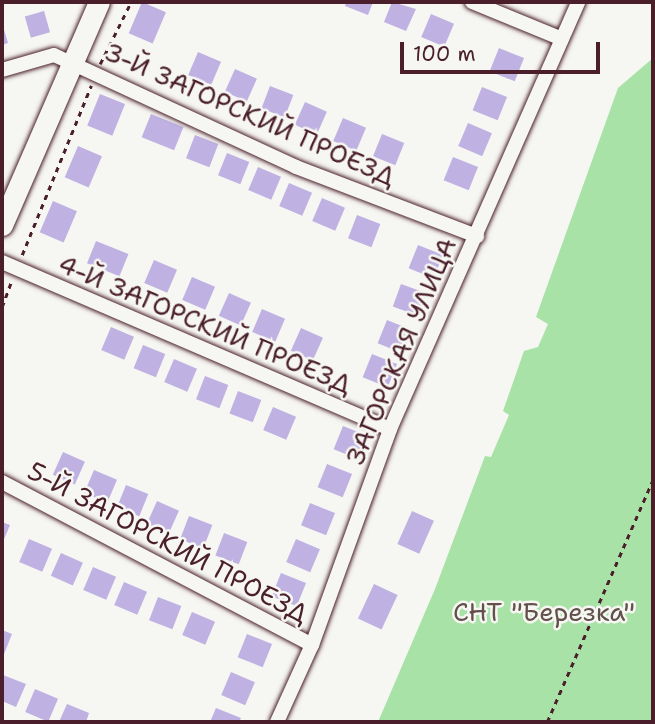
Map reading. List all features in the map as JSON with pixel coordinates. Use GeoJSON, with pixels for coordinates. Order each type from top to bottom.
{"type":"FeatureCollection","features":[{"type":"Feature","properties":{"kind":"street"},"geometry":{"type":"LineString","coordinates":[[2,225],[99,2]]}},
{"type":"Feature","properties":{"kind":"street"},"geometry":{"type":"LineString","coordinates":[[472,2],[562,39]]}},
{"type":"Feature","properties":{"kind":"street","name":"ЗАГОРСКАЯ УЛИЦА"},"geometry":{"type":"LineString","coordinates":[[277,722],[312,645],[390,429],[578,2]]}},
{"type":"Feature","properties":{"kind":"street","name":"3-Й ЗАГОРСКИЙ ПРОЕЗД"},"geometry":{"type":"LineString","coordinates":[[2,70],[54,55],[73,61],[296,167],[477,236]]}},
{"type":"Feature","properties":{"kind":"street","name":"4-Й ЗАГОРСКИЙ ПРОЕЗД"},"geometry":{"type":"LineString","coordinates":[[2,262],[390,429]]}},
{"type":"Feature","properties":{"kind":"street","name":"5-Й ЗАГОРСКИЙ ПРОЕЗД"},"geometry":{"type":"LineString","coordinates":[[2,482],[312,645]]}},
{"type":"Feature","properties":{"kind":"path"},"geometry":{"type":"LineString","coordinates":[[2,307],[96,73],[131,2]]}},
{"type":"Feature","properties":{"kind":"path"},"geometry":{"type":"LineString","coordinates":[[547,722],[653,479]]}},
{"type":"Feature","properties":{"kind":"green space","name":"СНТ \"Березка\""},"geometry":{"type":"Polygon","coordinates":[[[653,58],[653,722],[378,722],[435,589],[485,456],[491,457],[509,415],[503,411],[524,351],[538,347],[548,324],[536,317],[618,88],[653,58]]]}},
{"type":"Feature","properties":{"kind":"building"},"geometry":{"type":"Polygon","coordinates":[[[142,2],[166,12],[153,43],[129,33],[142,2]]]}},
{"type":"Feature","properties":{"kind":"building"},"geometry":{"type":"Polygon","coordinates":[[[346,2],[373,2],[368,15],[345,6],[346,2]]]}},
{"type":"Feature","properties":{"kind":"building"},"geometry":{"type":"Polygon","coordinates":[[[392,2],[416,9],[406,31],[384,22],[392,2]]]}},
{"type":"Feature","properties":{"kind":"building"},"geometry":{"type":"Polygon","coordinates":[[[44,11],[50,32],[31,38],[25,17],[44,11]]]}},
{"type":"Feature","properties":{"kind":"building"},"geometry":{"type":"Polygon","coordinates":[[[431,14],[454,24],[444,47],[421,37],[431,14]]]}},
{"type":"Feature","properties":{"kind":"building"},"geometry":{"type":"Polygon","coordinates":[[[2,23],[8,43],[2,45],[2,23]]]}},
{"type":"Feature","properties":{"kind":"building"},"geometry":{"type":"Polygon","coordinates":[[[499,48],[524,58],[515,81],[490,71],[499,48]]]}},
{"type":"Feature","properties":{"kind":"building"},"geometry":{"type":"Polygon","coordinates":[[[198,52],[221,62],[211,85],[188,75],[198,52]]]}},
{"type":"Feature","properties":{"kind":"building"},"geometry":{"type":"Polygon","coordinates":[[[235,69],[257,79],[247,102],[225,92],[235,69]]]}},
{"type":"Feature","properties":{"kind":"building"},"geometry":{"type":"Polygon","coordinates":[[[270,86],[293,95],[285,117],[261,108],[270,86]]]}},
{"type":"Feature","properties":{"kind":"building"},"geometry":{"type":"Polygon","coordinates":[[[482,87],[507,97],[498,120],[473,110],[482,87]]]}},
{"type":"Feature","properties":{"kind":"building"},"geometry":{"type":"Polygon","coordinates":[[[100,94],[125,104],[112,136],[87,126],[100,94]]]}},
{"type":"Feature","properties":{"kind":"building"},"geometry":{"type":"Polygon","coordinates":[[[305,102],[327,112],[317,135],[295,125],[305,102]]]}},
{"type":"Feature","properties":{"kind":"building"},"geometry":{"type":"Polygon","coordinates":[[[151,114],[183,127],[174,150],[142,137],[151,114]]]}},
{"type":"Feature","properties":{"kind":"building"},"geometry":{"type":"Polygon","coordinates":[[[343,118],[366,128],[356,151],[333,141],[343,118]]]}},
{"type":"Feature","properties":{"kind":"building"},"geometry":{"type":"Polygon","coordinates":[[[468,123],[492,133],[482,156],[458,146],[468,123]]]}},
{"type":"Feature","properties":{"kind":"building"},"geometry":{"type":"Polygon","coordinates":[[[382,134],[404,143],[395,165],[373,156],[382,134]]]}},
{"type":"Feature","properties":{"kind":"building"},"geometry":{"type":"Polygon","coordinates":[[[195,135],[218,144],[209,167],[186,158],[195,135]]]}},
{"type":"Feature","properties":{"kind":"building"},"geometry":{"type":"Polygon","coordinates":[[[78,146],[102,156],[89,187],[65,177],[78,146]]]}},
{"type":"Feature","properties":{"kind":"building"},"geometry":{"type":"Polygon","coordinates":[[[227,153],[249,162],[240,184],[218,175],[227,153]]]}},
{"type":"Feature","properties":{"kind":"building"},"geometry":{"type":"Polygon","coordinates":[[[453,157],[478,167],[469,190],[444,180],[453,157]]]}},
{"type":"Feature","properties":{"kind":"building"},"geometry":{"type":"Polygon","coordinates":[[[258,167],[281,177],[271,200],[248,190],[258,167]]]}},
{"type":"Feature","properties":{"kind":"building"},"geometry":{"type":"Polygon","coordinates":[[[289,183],[312,193],[302,216],[279,206],[289,183]]]}},
{"type":"Feature","properties":{"kind":"building"},"geometry":{"type":"Polygon","coordinates":[[[322,198],[345,208],[335,231],[312,221],[322,198]]]}},
{"type":"Feature","properties":{"kind":"building"},"geometry":{"type":"Polygon","coordinates":[[[53,201],[77,211],[64,242],[40,232],[53,201]]]}},
{"type":"Feature","properties":{"kind":"building"},"geometry":{"type":"Polygon","coordinates":[[[357,215],[380,224],[371,247],[348,238],[357,215]]]}},
{"type":"Feature","properties":{"kind":"building"},"geometry":{"type":"Polygon","coordinates":[[[96,241],[128,254],[119,276],[87,263],[96,241]]]}},
{"type":"Feature","properties":{"kind":"building"},"geometry":{"type":"Polygon","coordinates":[[[418,245],[443,255],[434,278],[409,268],[418,245]]]}},
{"type":"Feature","properties":{"kind":"building"},"geometry":{"type":"Polygon","coordinates":[[[154,260],[177,270],[167,293],[144,283],[154,260]]]}},
{"type":"Feature","properties":{"kind":"building"},"geometry":{"type":"Polygon","coordinates":[[[192,277],[215,287],[205,310],[182,300],[192,277]]]}},
{"type":"Feature","properties":{"kind":"building"},"geometry":{"type":"Polygon","coordinates":[[[401,284],[426,293],[418,316],[393,307],[401,284]]]}},
{"type":"Feature","properties":{"kind":"building"},"geometry":{"type":"Polygon","coordinates":[[[229,293],[251,303],[241,326],[219,316],[229,293]]]}},
{"type":"Feature","properties":{"kind":"building"},"geometry":{"type":"Polygon","coordinates":[[[262,309],[285,319],[275,342],[252,332],[262,309]]]}},
{"type":"Feature","properties":{"kind":"building"},"geometry":{"type":"Polygon","coordinates":[[[387,320],[412,330],[403,353],[378,343],[387,320]]]}},
{"type":"Feature","properties":{"kind":"building"},"geometry":{"type":"Polygon","coordinates":[[[111,327],[134,337],[124,360],[101,350],[111,327]]]}},
{"type":"Feature","properties":{"kind":"building"},"geometry":{"type":"Polygon","coordinates":[[[301,328],[323,338],[313,361],[291,351],[301,328]]]}},
{"type":"Feature","properties":{"kind":"building"},"geometry":{"type":"Polygon","coordinates":[[[143,345],[165,354],[156,377],[134,368],[143,345]]]}},
{"type":"Feature","properties":{"kind":"building"},"geometry":{"type":"Polygon","coordinates":[[[372,354],[397,364],[388,387],[363,377],[372,354]]]}},
{"type":"Feature","properties":{"kind":"building"},"geometry":{"type":"Polygon","coordinates":[[[174,359],[197,369],[187,392],[164,382],[174,359]]]}},
{"type":"Feature","properties":{"kind":"building"},"geometry":{"type":"Polygon","coordinates":[[[205,376],[228,385],[219,408],[196,399],[205,376]]]}},
{"type":"Feature","properties":{"kind":"building"},"geometry":{"type":"Polygon","coordinates":[[[238,391],[261,400],[253,422],[229,413],[238,391]]]}},
{"type":"Feature","properties":{"kind":"building"},"geometry":{"type":"Polygon","coordinates":[[[273,407],[296,417],[286,440],[263,430],[273,407]]]}},
{"type":"Feature","properties":{"kind":"building"},"geometry":{"type":"Polygon","coordinates":[[[343,426],[368,436],[359,459],[334,449],[343,426]]]}},
{"type":"Feature","properties":{"kind":"building"},"geometry":{"type":"Polygon","coordinates":[[[63,452],[85,462],[75,485],[53,475],[63,452]]]}},
{"type":"Feature","properties":{"kind":"building"},"geometry":{"type":"Polygon","coordinates":[[[327,464],[352,474],[343,497],[318,487],[327,464]]]}},
{"type":"Feature","properties":{"kind":"building"},"geometry":{"type":"Polygon","coordinates":[[[94,470],[117,480],[107,503],[84,493],[94,470]]]}},
{"type":"Feature","properties":{"kind":"building"},"geometry":{"type":"Polygon","coordinates":[[[126,485],[148,494],[139,516],[117,507],[126,485]]]}},
{"type":"Feature","properties":{"kind":"building"},"geometry":{"type":"Polygon","coordinates":[[[157,501],[179,511],[169,534],[147,524],[157,501]]]}},
{"type":"Feature","properties":{"kind":"building"},"geometry":{"type":"Polygon","coordinates":[[[310,503],[335,513],[326,535],[301,525],[310,503]]]}},
{"type":"Feature","properties":{"kind":"building"},"geometry":{"type":"Polygon","coordinates":[[[412,511],[434,521],[419,554],[397,544],[412,511]]]}},
{"type":"Feature","properties":{"kind":"building"},"geometry":{"type":"Polygon","coordinates":[[[189,516],[212,525],[203,548],[180,539],[189,516]]]}},
{"type":"Feature","properties":{"kind":"building"},"geometry":{"type":"Polygon","coordinates":[[[2,522],[10,525],[2,544],[2,522]]]}},
{"type":"Feature","properties":{"kind":"building"},"geometry":{"type":"Polygon","coordinates":[[[224,533],[247,542],[239,564],[215,555],[224,533]]]}},
{"type":"Feature","properties":{"kind":"building"},"geometry":{"type":"Polygon","coordinates":[[[29,539],[52,549],[42,572],[19,562],[29,539]]]}},
{"type":"Feature","properties":{"kind":"building"},"geometry":{"type":"Polygon","coordinates":[[[296,539],[320,549],[310,572],[286,562],[296,539]]]}},
{"type":"Feature","properties":{"kind":"building"},"geometry":{"type":"Polygon","coordinates":[[[61,553],[83,563],[73,586],[51,576],[61,553]]]}},
{"type":"Feature","properties":{"kind":"building"},"geometry":{"type":"Polygon","coordinates":[[[93,567],[116,577],[106,600],[83,590],[93,567]]]}},
{"type":"Feature","properties":{"kind":"building"},"geometry":{"type":"Polygon","coordinates":[[[281,573],[306,583],[297,606],[272,596],[281,573]]]}},
{"type":"Feature","properties":{"kind":"building"},"geometry":{"type":"Polygon","coordinates":[[[124,582],[147,592],[137,615],[114,605],[124,582]]]}},
{"type":"Feature","properties":{"kind":"building"},"geometry":{"type":"Polygon","coordinates":[[[374,584],[398,595],[382,629],[358,618],[374,584]]]}},
{"type":"Feature","properties":{"kind":"building"},"geometry":{"type":"Polygon","coordinates":[[[158,597],[181,606],[172,629],[149,620],[158,597]]]}},
{"type":"Feature","properties":{"kind":"building"},"geometry":{"type":"Polygon","coordinates":[[[192,612],[215,622],[205,645],[182,635],[192,612]]]}},
{"type":"Feature","properties":{"kind":"building"},"geometry":{"type":"Polygon","coordinates":[[[2,630],[12,634],[2,659],[2,630]]]}},
{"type":"Feature","properties":{"kind":"building"},"geometry":{"type":"Polygon","coordinates":[[[247,634],[272,644],[263,667],[238,657],[247,634]]]}},
{"type":"Feature","properties":{"kind":"building"},"geometry":{"type":"Polygon","coordinates":[[[231,672],[255,682],[245,705],[221,695],[231,672]]]}},
{"type":"Feature","properties":{"kind":"building"},"geometry":{"type":"Polygon","coordinates":[[[3,675],[26,684],[16,707],[2,701],[3,675]]]}},
{"type":"Feature","properties":{"kind":"building"},"geometry":{"type":"Polygon","coordinates":[[[35,689],[58,699],[48,722],[25,712],[35,689]]]}},
{"type":"Feature","properties":{"kind":"building"},"geometry":{"type":"Polygon","coordinates":[[[67,704],[89,713],[86,722],[59,722],[67,704]]]}},
{"type":"Feature","properties":{"kind":"building"},"geometry":{"type":"Polygon","coordinates":[[[216,708],[241,718],[239,722],[210,722],[216,708]]]}}]}
